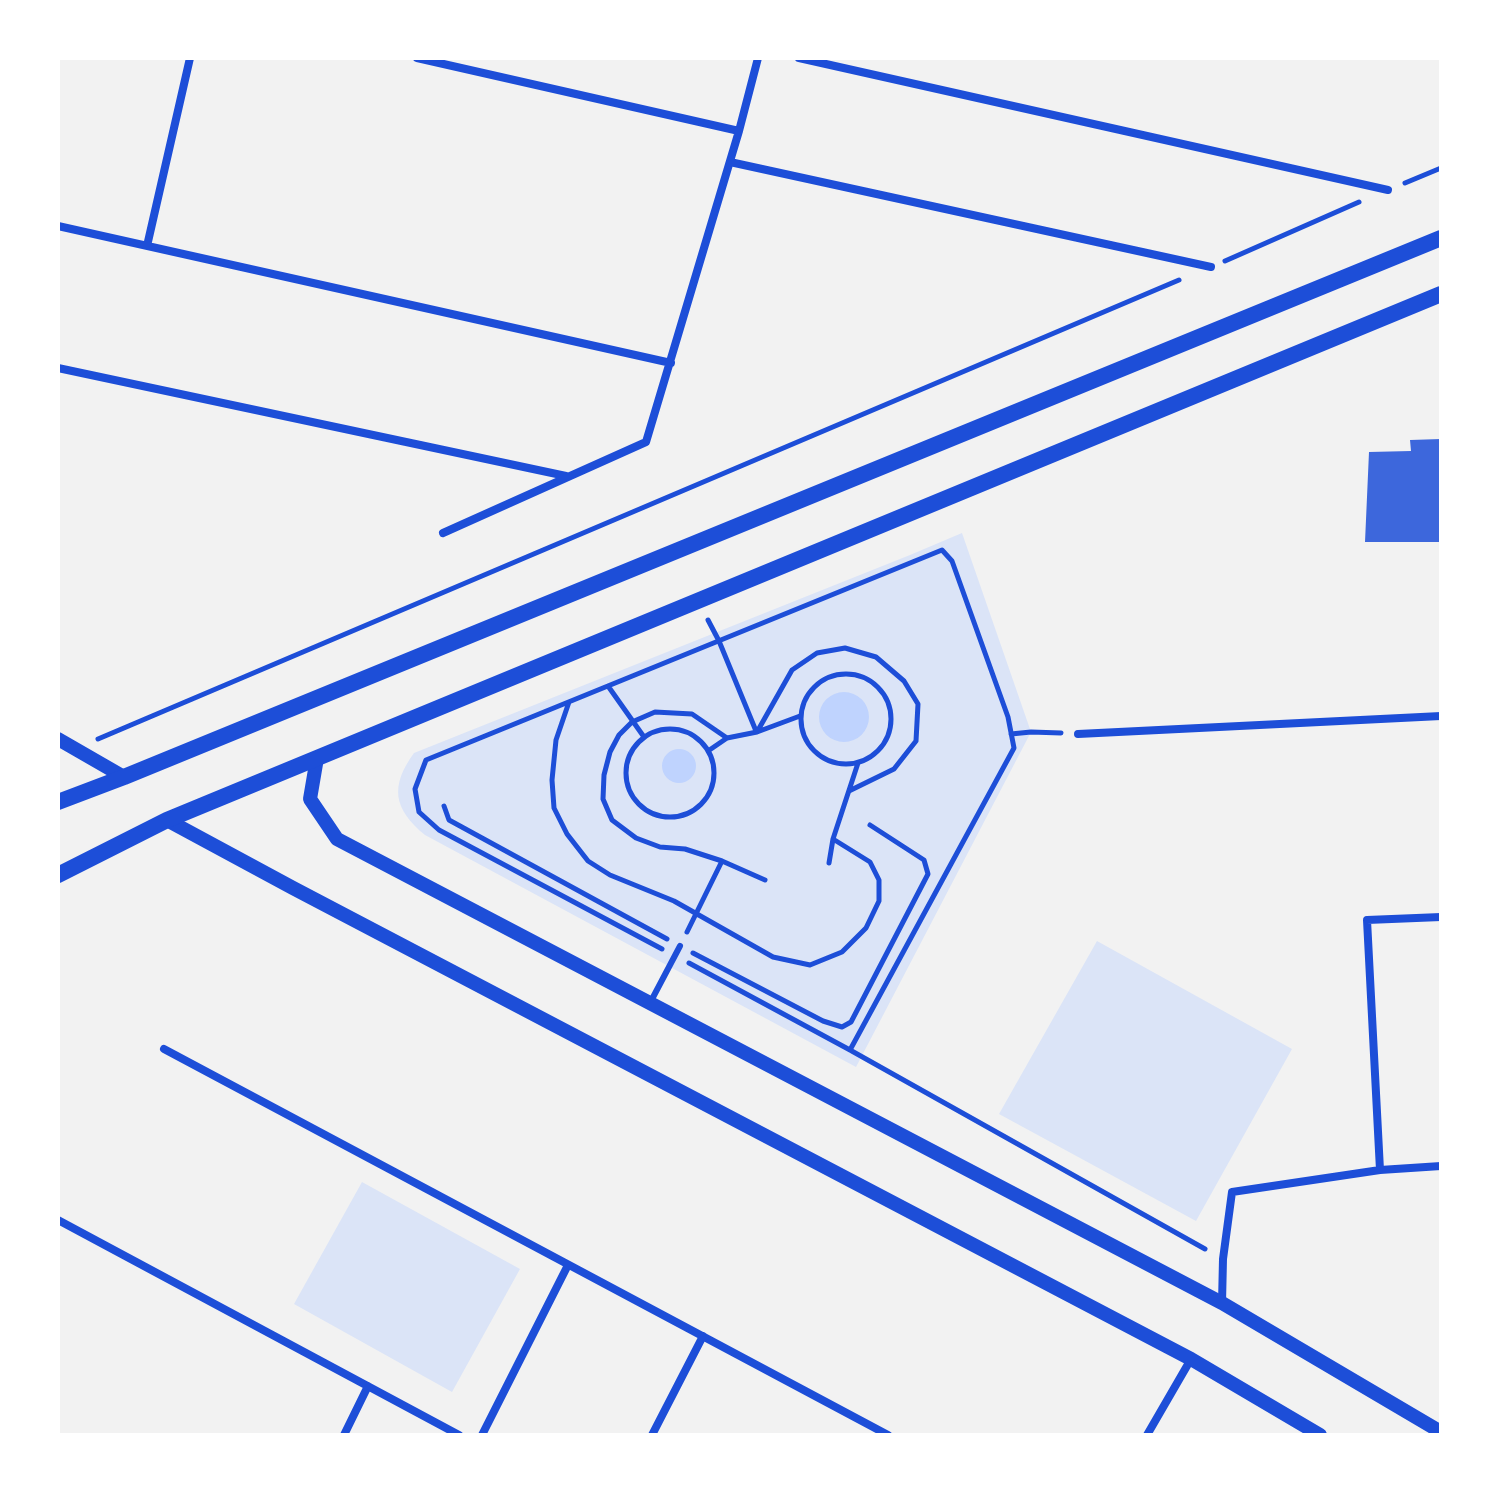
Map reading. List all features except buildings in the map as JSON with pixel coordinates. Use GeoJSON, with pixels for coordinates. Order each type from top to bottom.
{"type":"FeatureCollection","features":[{"type":"Feature","properties":{"kind":"main road"},"geometry":{"type":"LineString","coordinates":[[58,802],[1441,238]]}},
{"type":"Feature","properties":{"kind":"main road"},"geometry":{"type":"LineString","coordinates":[[58,875],[167,820],[1441,294]]}},
{"type":"Feature","properties":{"kind":"street"},"geometry":{"type":"LineString","coordinates":[[147,246],[190,58]]}},
{"type":"Feature","properties":{"kind":"street"},"geometry":{"type":"LineString","coordinates":[[417,58],[739,131]]}},
{"type":"Feature","properties":{"kind":"street"},"geometry":{"type":"LineString","coordinates":[[443,533],[646,442],[758,58]]}},
{"type":"Feature","properties":{"kind":"street"},"geometry":{"type":"LineString","coordinates":[[799,58],[1388,190]]}},
{"type":"Feature","properties":{"kind":"street"},"geometry":{"type":"LineString","coordinates":[[730,162],[1211,267]]}},
{"type":"Feature","properties":{"kind":"street"},"geometry":{"type":"LineString","coordinates":[[58,226],[671,363]]}},
{"type":"Feature","properties":{"kind":"street"},"geometry":{"type":"LineString","coordinates":[[58,368],[567,477]]}},
{"type":"Feature","properties":{"kind":"street"},"geometry":{"type":"LineString","coordinates":[[1078,734],[1441,716]]}},
{"type":"Feature","properties":{"kind":"street"},"geometry":{"type":"LineString","coordinates":[[58,739],[124,777]]}},
{"type":"Feature","properties":{"kind":"street"},"geometry":{"type":"LineString","coordinates":[[317,758],[310,799],[337,839],[1222,1303],[1441,1432]]}},
{"type":"Feature","properties":{"kind":"street"},"geometry":{"type":"LineString","coordinates":[[167,820],[1191,1359],[1320,1435]]}},
{"type":"Feature","properties":{"kind":"street"},"geometry":{"type":"LineString","coordinates":[[1380,1170],[1367,920],[1441,917]]}},
{"type":"Feature","properties":{"kind":"street"},"geometry":{"type":"LineString","coordinates":[[164,1049],[888,1435]]}},
{"type":"Feature","properties":{"kind":"street"},"geometry":{"type":"LineString","coordinates":[[1222,1303],[1223,1259],[1232,1192],[1380,1170],[1441,1166]]}},
{"type":"Feature","properties":{"kind":"street"},"geometry":{"type":"LineString","coordinates":[[58,1220],[459,1435]]}},
{"type":"Feature","properties":{"kind":"street"},"geometry":{"type":"LineString","coordinates":[[482,1435],[568,1265]]}},
{"type":"Feature","properties":{"kind":"street"},"geometry":{"type":"LineString","coordinates":[[652,1435],[703,1336]]}},
{"type":"Feature","properties":{"kind":"street"},"geometry":{"type":"LineString","coordinates":[[1147,1435],[1191,1359]]}},
{"type":"Feature","properties":{"kind":"street"},"geometry":{"type":"LineString","coordinates":[[344,1435],[368,1386]]}},
{"type":"Feature","properties":{"kind":"lane"},"geometry":{"type":"LineString","coordinates":[[650,1003],[680,946]]}},
{"type":"Feature","properties":{"kind":"path"},"geometry":{"type":"LineString","coordinates":[[74,749],[1441,168]]}},
{"type":"Feature","properties":{"kind":"path"},"geometry":{"type":"LineString","coordinates":[[850,1050],[1014,748],[1008,717],[952,561],[942,550],[426,760],[415,789],[419,812],[439,830],[850,1050],[1223,1259]]}},
{"type":"Feature","properties":{"kind":"path"},"geometry":{"type":"LineString","coordinates":[[698,601],[719,641],[757,732]]}},
{"type":"Feature","properties":{"kind":"path"},"geometry":{"type":"LineString","coordinates":[[757,732],[792,670],[817,653],[845,648],[876,657],[904,681],[918,704],[916,741],[894,769],[849,791]]}},
{"type":"Feature","properties":{"kind":"path"},"geometry":{"type":"LineString","coordinates":[[851,674],[866,678],[879,688],[888,701],[890,731],[883,746],[872,757],[842,765],[829,762],[807,744],[800,716],[810,690],[836,675],[851,674]]}},
{"type":"Feature","properties":{"kind":"path"},"geometry":{"type":"LineString","coordinates":[[608,686],[645,737]]}},
{"type":"Feature","properties":{"kind":"path"},"geometry":{"type":"LineString","coordinates":[[570,702],[556,740],[552,780],[554,808],[567,834],[588,861],[610,875],[674,901],[773,957],[810,965],[842,952],[866,928],[879,901],[879,880],[870,862],[833,839]]}},
{"type":"Feature","properties":{"kind":"path"},"geometry":{"type":"LineString","coordinates":[[727,738],[692,714],[655,712],[632,722],[619,735],[610,752],[604,775],[603,799],[612,820],[636,838],[660,847],[685,849],[722,861],[765,880]]}},
{"type":"Feature","properties":{"kind":"path"},"geometry":{"type":"LineString","coordinates":[[708,751],[727,738],[757,732],[800,716]]}},
{"type":"Feature","properties":{"kind":"path"},"geometry":{"type":"LineString","coordinates":[[658,731],[686,732],[699,740],[708,751],[714,779],[710,793],[701,805],[689,813],[675,817],[647,811],[629,789],[626,775],[628,760],[645,737],[658,731]]}},
{"type":"Feature","properties":{"kind":"path"},"geometry":{"type":"LineString","coordinates":[[1011,734],[1078,734]]}},
{"type":"Feature","properties":{"kind":"path"},"geometry":{"type":"LineString","coordinates":[[829,863],[833,839],[858,763]]}},
{"type":"Feature","properties":{"kind":"path"},"geometry":{"type":"LineString","coordinates":[[444,806],[449,820],[680,946],[823,1021],[842,1027],[851,1022],[928,874],[924,860],[870,825]]}},
{"type":"Feature","properties":{"kind":"path"},"geometry":{"type":"LineString","coordinates":[[680,946],[722,861]]}},
{"type":"Feature","properties":{"kind":"shaded area"},"geometry":{"type":"Polygon","coordinates":[[[962,533],[1031,732],[856,1067],[425,835],[406,816],[401,806],[398,787],[414,753],[962,533]]]}},
{"type":"Feature","properties":{"kind":"shaded area"},"geometry":{"type":"Polygon","coordinates":[[[1097,941],[1292,1049],[1196,1221],[999,1114],[1097,941]]]}},
{"type":"Feature","properties":{"kind":"shaded area"},"geometry":{"type":"Polygon","coordinates":[[[362,1182],[520,1269],[452,1392],[294,1304],[362,1182]]]}},
{"type":"Feature","properties":{"kind":"water"},"geometry":{"type":"Polygon","coordinates":[[[834,693],[854,693],[868,707],[868,727],[854,741],[834,741],[820,727],[820,707],[834,693]]]}},
{"type":"Feature","properties":{"kind":"water"},"geometry":{"type":"Polygon","coordinates":[[[679,749],[691,754],[696,766],[691,778],[679,783],[667,778],[662,766],[667,754],[679,749]]]}}]}
